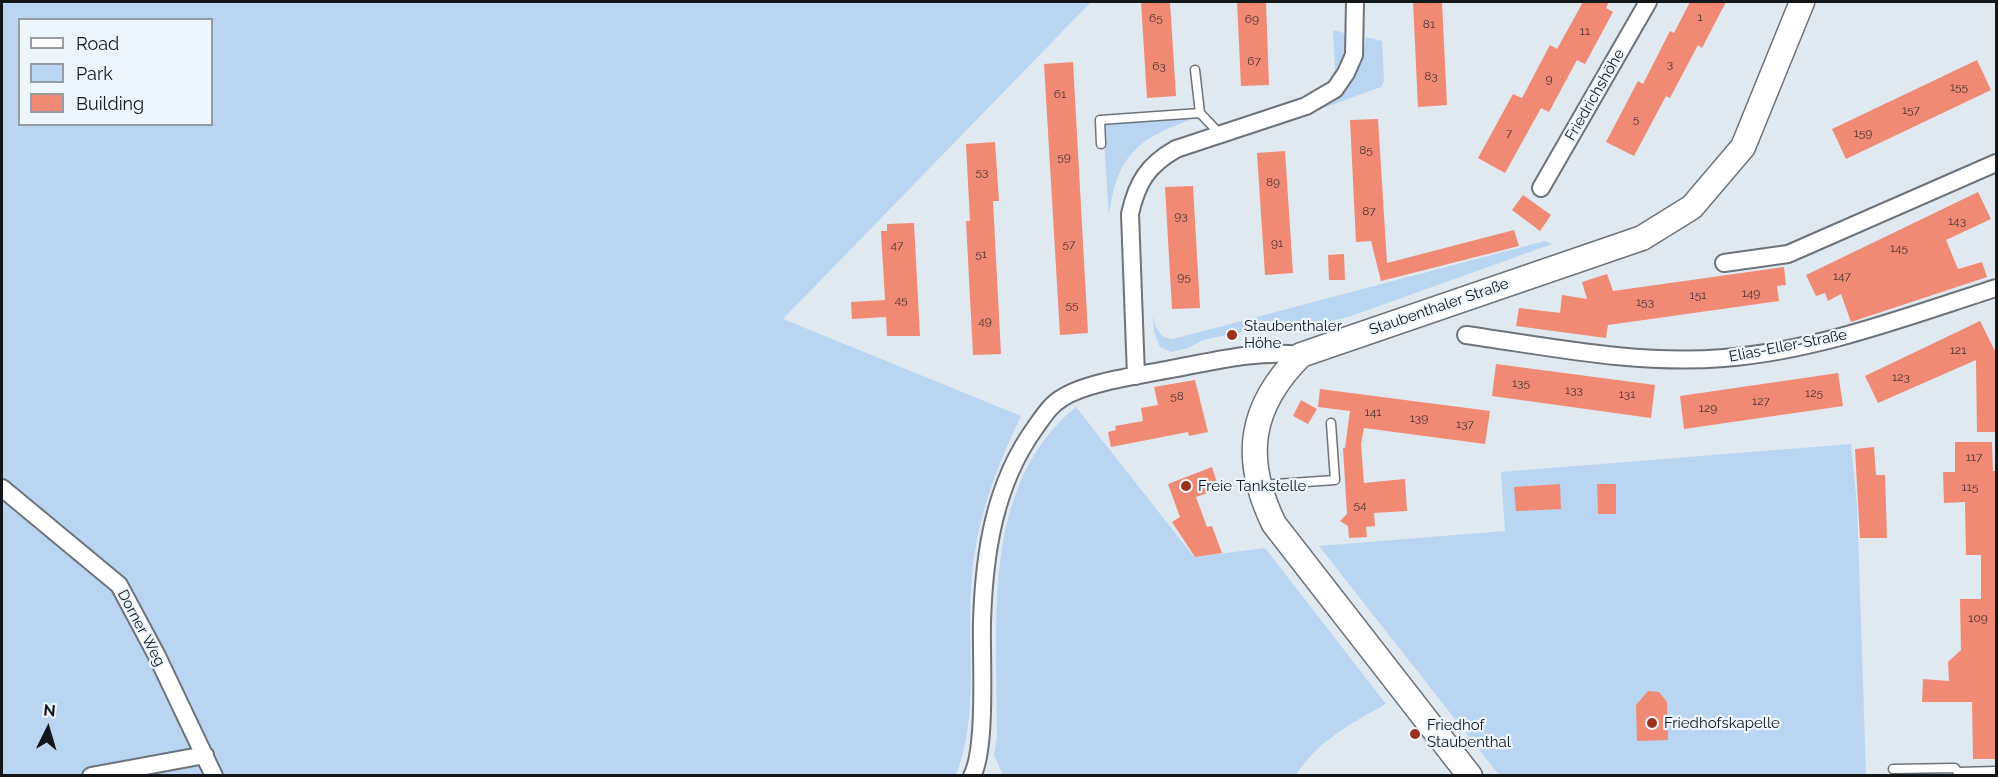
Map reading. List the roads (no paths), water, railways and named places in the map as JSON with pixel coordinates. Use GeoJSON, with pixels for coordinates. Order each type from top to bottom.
{"type":"FeatureCollection","features":[{"type":"Feature","properties":{"kind":"main road","name":"Staubenthaler Straße"},"geometry":{"type":"LineString","coordinates":[[1470,776],[1274,524],[1258,486],[1253,462],[1255,432],[1263,404],[1281,376],[1301,355],[1642,238],[1692,207],[1743,147],[1802,2]]}},
{"type":"Feature","properties":{"kind":"street"},"geometry":{"type":"LineString","coordinates":[[1136,376],[1130,214],[1135,194],[1144,174],[1158,159],[1176,149],[1306,106],[1335,89],[1347,73],[1353,55],[1355,2]]}},
{"type":"Feature","properties":{"kind":"street","name":"Friedrichshöhe"},"geometry":{"type":"LineString","coordinates":[[1541,188],[1647,2]]}},
{"type":"Feature","properties":{"kind":"street"},"geometry":{"type":"LineString","coordinates":[[1725,263],[1788,254],[1996,163]]}},
{"type":"Feature","properties":{"kind":"street","name":"Elias-Eller-Straße"},"geometry":{"type":"LineString","coordinates":[[1466,335],[1611,356],[1723,358],[1770,352],[1858,332],[1996,288]]}},
{"type":"Feature","properties":{"kind":"street"},"geometry":{"type":"LineString","coordinates":[[972,776],[980,750],[985,560],[994,517],[1020,449],[1049,408],[1062,397],[1080,390],[1136,376],[1269,352],[1301,355]]}},
{"type":"Feature","properties":{"kind":"street","name":"Dorner Weg"},"geometry":{"type":"LineString","coordinates":[[2,488],[119,585],[157,656],[214,776]]}},
{"type":"Feature","properties":{"kind":"street"},"geometry":{"type":"LineString","coordinates":[[91,776],[204,755]]}},
{"type":"Feature","properties":{"kind":"lane"},"geometry":{"type":"LineString","coordinates":[[1195,70],[1200,113],[1220,135]]}},
{"type":"Feature","properties":{"kind":"lane"},"geometry":{"type":"LineString","coordinates":[[1101,144],[1100,120],[1200,113]]}},
{"type":"Feature","properties":{"kind":"lane"},"geometry":{"type":"LineString","coordinates":[[1258,486],[1335,480],[1331,423]]}},
{"type":"Feature","properties":{"kind":"lane"},"geometry":{"type":"LineString","coordinates":[[1893,769],[1955,768],[1960,774],[1996,771]]}},
{"type":"Feature","properties":{"kind":"place","name":"Staubenthaler Höhe"},"geometry":{"type":"Point","coordinates":[1232,335]}},
{"type":"Feature","properties":{"kind":"place","name":"Freie Tankstelle"},"geometry":{"type":"Point","coordinates":[1186,486]}},
{"type":"Feature","properties":{"kind":"place","name":"Friedhofskapelle"},"geometry":{"type":"Point","coordinates":[1652,723]}},
{"type":"Feature","properties":{"kind":"place","name":"Friedhof Staubenthal"},"geometry":{"type":"Point","coordinates":[1415,734]}}]}
